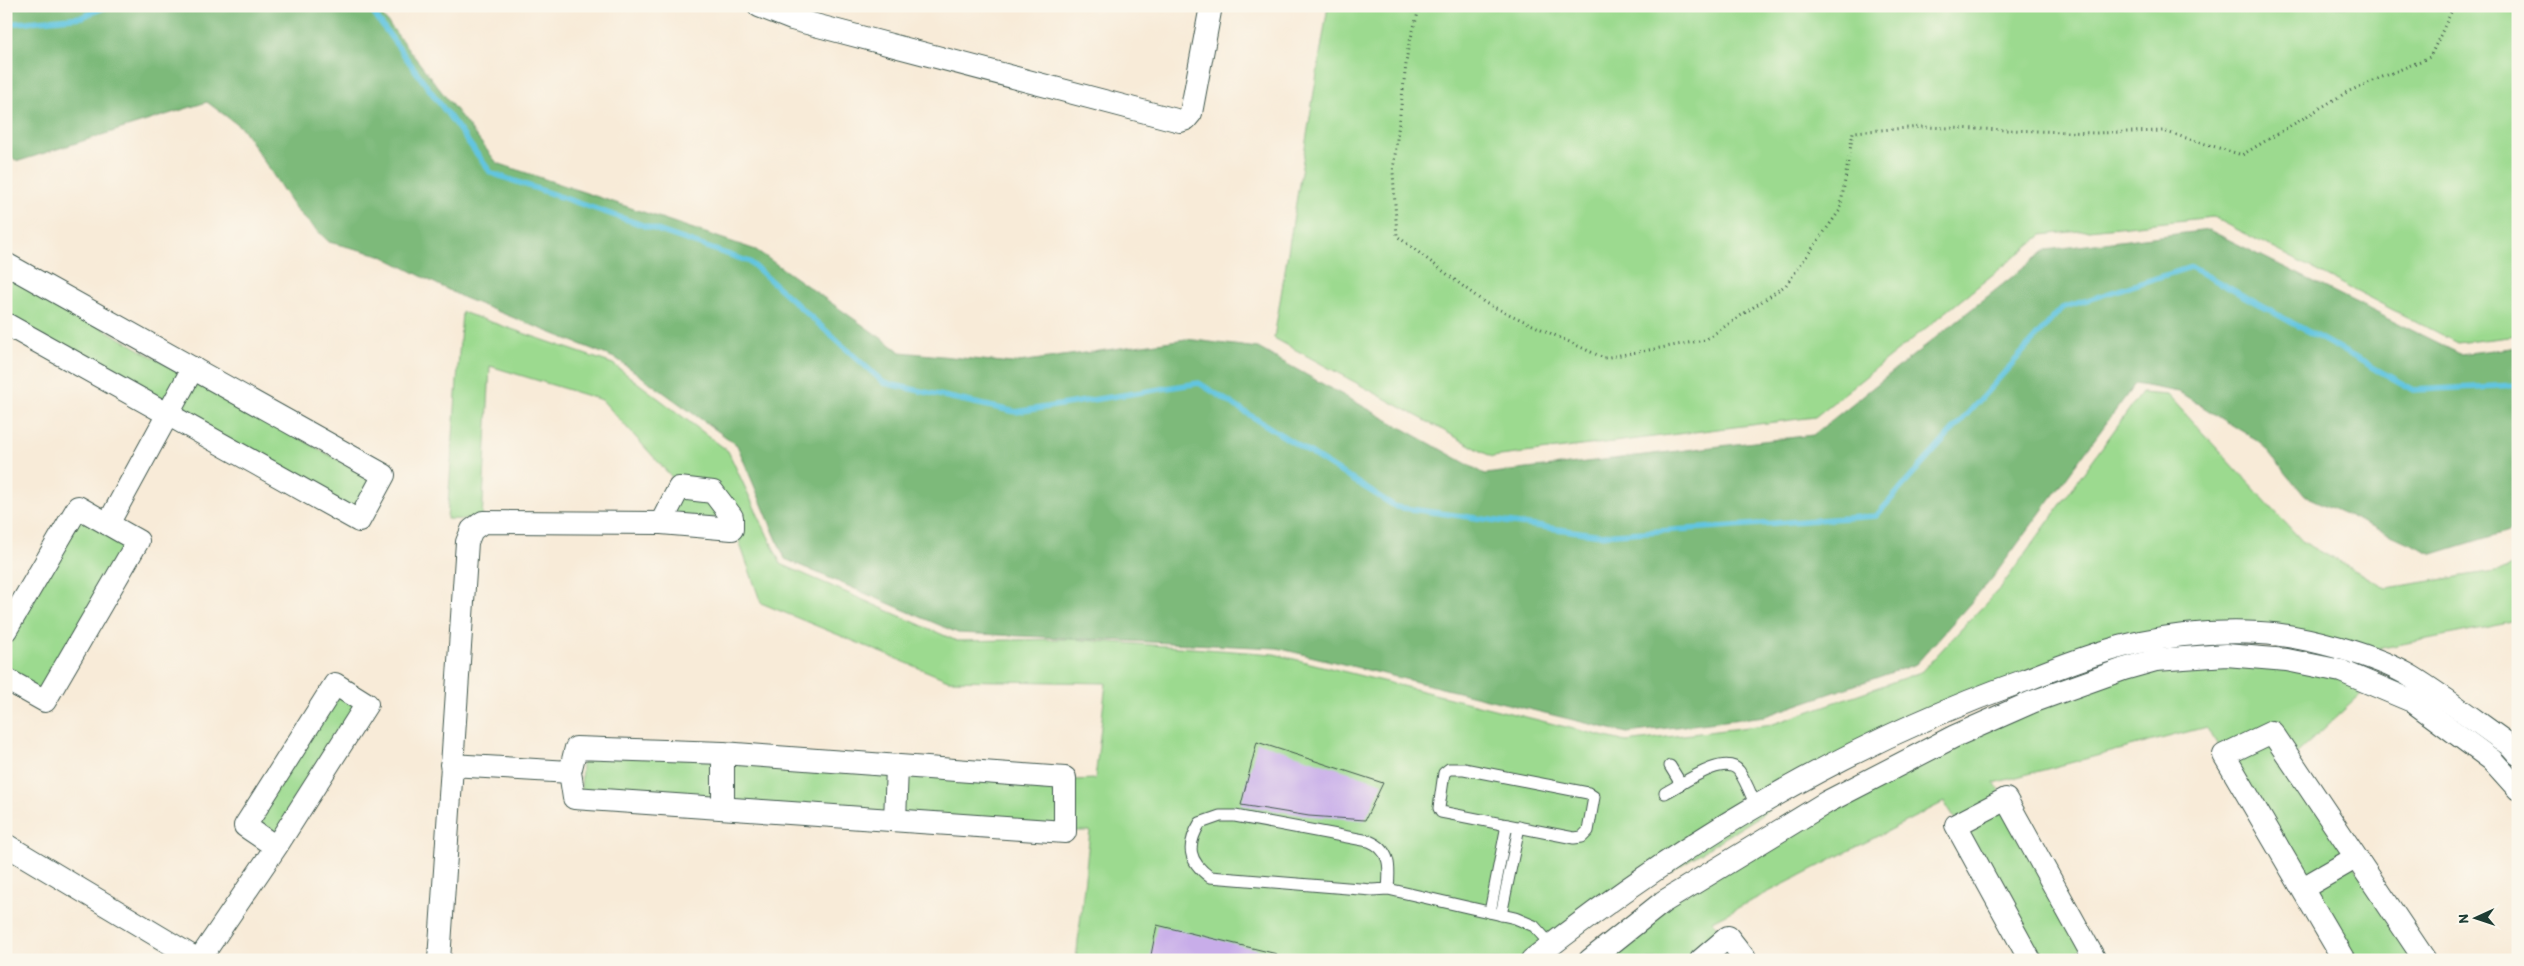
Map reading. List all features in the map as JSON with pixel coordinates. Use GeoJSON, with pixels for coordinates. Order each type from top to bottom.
{"type":"FeatureCollection","features":[{"type":"Feature","properties":{"kind":"street"},"geometry":{"type":"LineString","coordinates":[[759,6],[792,19],[1180,121],[1186,119],[1191,113],[1210,6]]}},
{"type":"Feature","properties":{"kind":"street"},"geometry":{"type":"LineString","coordinates":[[6,264],[384,475],[359,521],[6,324]]}},
{"type":"Feature","properties":{"kind":"street"},"geometry":{"type":"LineString","coordinates":[[108,524],[193,368]]}},
{"type":"Feature","properties":{"kind":"street"},"geometry":{"type":"LineString","coordinates":[[6,630],[78,507],[138,541],[45,701],[9,688]]}},
{"type":"Feature","properties":{"kind":"street"},"geometry":{"type":"LineString","coordinates":[[439,960],[467,542],[472,530],[483,522],[661,523]]}},
{"type":"Feature","properties":{"kind":"street"},"geometry":{"type":"LineString","coordinates":[[1532,960],[1622,891],[1813,772],[1900,730],[1988,692],[2105,651],[2158,639],[2262,633],[2314,642],[2360,654],[2410,676],[2516,742],[2492,760]]}},
{"type":"Feature","properties":{"kind":"street"},"geometry":{"type":"LineString","coordinates":[[1590,960],[1663,902],[1827,802],[1955,736],[2032,702],[2124,669],[2156,660],[2226,655],[2288,660],[2341,671],[2412,701],[2492,760],[2518,789]]}},
{"type":"Feature","properties":{"kind":"street"},"geometry":{"type":"LineString","coordinates":[[2024,680],[2032,702]]}},
{"type":"Feature","properties":{"kind":"street"},"geometry":{"type":"LineString","coordinates":[[6,845],[198,960],[276,847],[367,704],[335,684],[244,826],[276,847]]}},
{"type":"Feature","properties":{"kind":"street"},"geometry":{"type":"LineString","coordinates":[[2344,960],[2224,755],[2272,732],[2424,960]]}},
{"type":"Feature","properties":{"kind":"street"},"geometry":{"type":"LineString","coordinates":[[576,748],[722,754],[897,767],[1065,778],[1065,832],[574,798],[570,772],[576,748]]}},
{"type":"Feature","properties":{"kind":"street"},"geometry":{"type":"LineString","coordinates":[[722,754],[723,808]]}},
{"type":"Feature","properties":{"kind":"street"},"geometry":{"type":"LineString","coordinates":[[451,765],[570,772]]}},
{"type":"Feature","properties":{"kind":"street"},"geometry":{"type":"LineString","coordinates":[[895,820],[897,767]]}},
{"type":"Feature","properties":{"kind":"street"},"geometry":{"type":"LineString","coordinates":[[2030,960],[1956,825],[2006,799],[2085,956]]}},
{"type":"Feature","properties":{"kind":"street"},"geometry":{"type":"LineString","coordinates":[[2302,888],[2355,858]]}},
{"type":"Feature","properties":{"kind":"street"},"geometry":{"type":"LineString","coordinates":[[1701,960],[1728,938],[1746,960]]}},
{"type":"Feature","properties":{"kind":"lane"},"geometry":{"type":"LineString","coordinates":[[1665,793],[1717,765],[1727,764],[1738,769],[1756,806]]}},
{"type":"Feature","properties":{"kind":"lane"},"geometry":{"type":"LineString","coordinates":[[1670,766],[1681,784]]}},
{"type":"Feature","properties":{"kind":"lane"},"geometry":{"type":"LineString","coordinates":[[1449,769],[1464,769],[1588,793],[1594,797],[1588,831],[1582,837],[1574,838],[1519,827],[1441,812],[1438,808],[1444,774],[1449,769]]}},
{"type":"Feature","properties":{"kind":"lane"},"geometry":{"type":"LineString","coordinates":[[1388,889],[1388,856],[1385,850],[1369,841],[1235,816],[1220,816],[1200,823],[1191,841],[1190,854],[1194,862],[1210,877],[1372,890],[1388,889],[1495,914],[1534,926],[1551,945]]}},
{"type":"Feature","properties":{"kind":"lane"},"geometry":{"type":"LineString","coordinates":[[1495,914],[1507,825]]}},
{"type":"Feature","properties":{"kind":"lane"},"geometry":{"type":"LineString","coordinates":[[1495,914],[1519,827]]}},
{"type":"Feature","properties":{"kind":"path"},"geometry":{"type":"LineString","coordinates":[[1420,6],[1408,48],[1393,172],[1397,236],[1485,303],[1604,358],[1706,340],[1786,285],[1840,210],[1852,132],[1922,127],[2095,133],[2163,131],[2242,155],[2347,92],[2430,57],[2454,6]]}},
{"type":"Feature","properties":{"kind":"green space"},"geometry":{"type":"Polygon","coordinates":[[[6,6],[375,6],[497,163],[756,250],[901,352],[1012,363],[1186,339],[1258,348],[1485,474],[1813,435],[2046,250],[2209,230],[2460,354],[2518,347],[2518,528],[2433,554],[2305,496],[2261,443],[2179,392],[2135,384],[1991,580],[1916,664],[1765,716],[1627,733],[1277,648],[958,633],[785,559],[737,445],[617,359],[464,298],[380,255],[329,242],[297,211],[242,128],[207,102],[19,161],[6,156],[6,6]]]}},
{"type":"Feature","properties":{"kind":"green space"},"geometry":{"type":"Polygon","coordinates":[[[1328,6],[2518,6],[2518,336],[2457,343],[2213,217],[2042,235],[1815,417],[1492,457],[1274,338],[1328,6]]]}},
{"type":"Feature","properties":{"kind":"green space"},"geometry":{"type":"Polygon","coordinates":[[[6,273],[181,373],[164,403],[6,316],[6,273]]]}},
{"type":"Feature","properties":{"kind":"green space"},"geometry":{"type":"Polygon","coordinates":[[[462,312],[613,364],[728,451],[781,564],[957,641],[1069,639],[1274,654],[1626,742],[1773,724],[1921,672],[2002,586],[2141,393],[2168,395],[2303,542],[2387,588],[2507,569],[2518,562],[2518,621],[2362,652],[2157,634],[1899,729],[1529,960],[1076,960],[1090,831],[1067,831],[1070,780],[1095,779],[1106,683],[948,680],[761,603],[735,530],[734,516],[679,485],[602,400],[490,366],[482,520],[447,519],[462,312]]]}},
{"type":"Feature","properties":{"kind":"green space"},"geometry":{"type":"Polygon","coordinates":[[[194,379],[374,480],[356,512],[175,412],[194,379]]]}},
{"type":"Feature","properties":{"kind":"green space"},"geometry":{"type":"Polygon","coordinates":[[[680,492],[710,495],[728,517],[666,521],[680,492]]]}},
{"type":"Feature","properties":{"kind":"green space"},"geometry":{"type":"Polygon","coordinates":[[[80,518],[127,545],[41,691],[6,673],[6,644],[80,518]]]}},
{"type":"Feature","properties":{"kind":"green space"},"geometry":{"type":"Polygon","coordinates":[[[2186,663],[2285,667],[2372,684],[2292,758],[2272,729],[2223,752],[2206,727],[1994,783],[2004,797],[1956,821],[1944,802],[1712,921],[1727,936],[1699,960],[1594,960],[1665,905],[1956,742],[2125,676],[2186,663]]]}},
{"type":"Feature","properties":{"kind":"green space"},"geometry":{"type":"Polygon","coordinates":[[[337,691],[361,706],[276,839],[251,826],[337,691]]]}},
{"type":"Feature","properties":{"kind":"green space"},"geometry":{"type":"Polygon","coordinates":[[[2272,738],[2350,856],[2304,885],[2231,757],[2272,738]]]}},
{"type":"Feature","properties":{"kind":"green space"},"geometry":{"type":"Polygon","coordinates":[[[582,755],[717,759],[718,803],[581,793],[582,755]]]}},
{"type":"Feature","properties":{"kind":"green space"},"geometry":{"type":"Polygon","coordinates":[[[731,761],[891,773],[891,815],[732,802],[731,761]]]}},
{"type":"Feature","properties":{"kind":"green space"},"geometry":{"type":"Polygon","coordinates":[[[903,774],[1060,783],[1060,827],[901,815],[903,774]]]}},
{"type":"Feature","properties":{"kind":"green space"},"geometry":{"type":"Polygon","coordinates":[[[2003,804],[2083,948],[2062,960],[2035,960],[1964,826],[2003,804]]]}},
{"type":"Feature","properties":{"kind":"green space"},"geometry":{"type":"Polygon","coordinates":[[[2353,864],[2419,960],[2351,960],[2310,889],[2353,864]]]}},
{"type":"Feature","properties":{"kind":"building"},"geometry":{"type":"Polygon","coordinates":[[[1257,742],[1383,783],[1365,820],[1309,816],[1241,805],[1257,742]]]}},
{"type":"Feature","properties":{"kind":"building"},"geometry":{"type":"Polygon","coordinates":[[[1157,925],[1277,954],[1277,960],[1150,960],[1157,925]]]}},
{"type":"Feature","properties":{"kind":"waterway"},"geometry":{"type":"LineString","coordinates":[[6,24],[82,17],[108,6]]}},
{"type":"Feature","properties":{"kind":"waterway"},"geometry":{"type":"LineString","coordinates":[[368,6],[491,173],[750,262],[884,383],[1016,412],[1199,383],[1396,507],[1601,535],[1876,516],[2062,308],[2191,267],[2414,390],[2518,385]]}}]}
